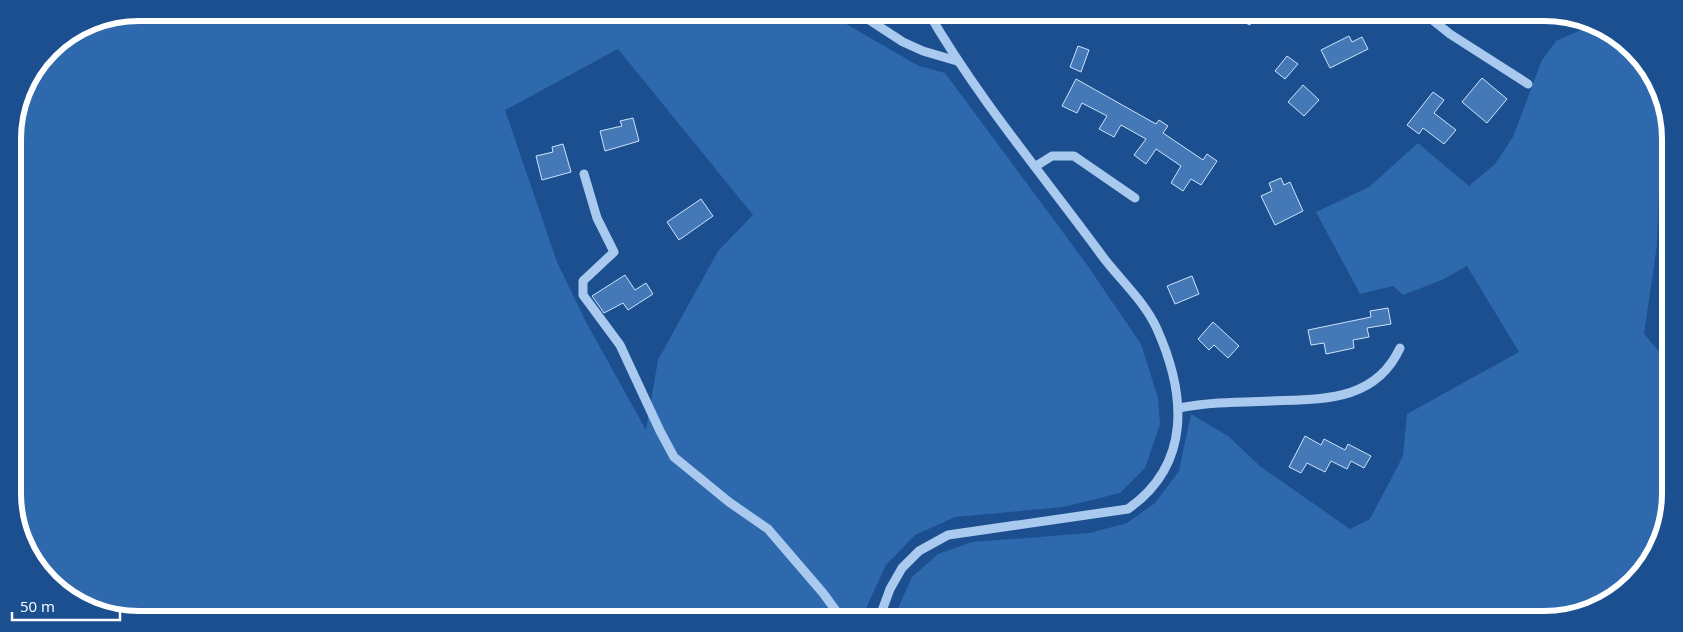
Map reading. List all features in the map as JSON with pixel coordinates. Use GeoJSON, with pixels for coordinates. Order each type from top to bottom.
{"type":"FeatureCollection","features":[{"type":"Feature","properties":{"kind":"street"},"geometry":{"type":"LineString","coordinates":[[871,21],[903,42],[923,51],[957,61]]}},
{"type":"Feature","properties":{"kind":"street"},"geometry":{"type":"LineString","coordinates":[[883,610],[890,589],[902,568],[919,551],[948,534],[1128,509],[1157,483],[1172,455],[1180,408],[1176,386],[1156,328],[1139,301],[1111,267],[957,61],[933,21]]}},
{"type":"Feature","properties":{"kind":"street"},"geometry":{"type":"LineString","coordinates":[[1435,21],[1450,34],[1528,84]]}},
{"type":"Feature","properties":{"kind":"street"},"geometry":{"type":"LineString","coordinates":[[1036,166],[1052,156],[1074,156],[1135,198]]}},
{"type":"Feature","properties":{"kind":"street"},"geometry":{"type":"LineString","coordinates":[[584,174],[597,218],[614,252],[583,281],[583,294],[620,345],[674,457],[729,502],[768,529],[836,611]]}},
{"type":"Feature","properties":{"kind":"street"},"geometry":{"type":"LineString","coordinates":[[1180,408],[1223,402],[1337,397],[1360,389],[1380,377],[1393,363],[1400,348]]}},
{"type":"Feature","properties":{"kind":"shaded area"},"geometry":{"type":"Polygon","coordinates":[[[139,21],[841,21],[919,66],[945,73],[1085,262],[1141,344],[1158,398],[1160,424],[1145,468],[1120,493],[1063,507],[955,517],[915,535],[886,565],[865,610],[139,611],[109,607],[87,599],[61,581],[41,558],[33,545],[22,508],[22,124],[30,94],[37,80],[56,56],[87,33],[124,22],[139,21]],[[618,49],[505,110],[557,262],[586,322],[646,430],[658,360],[718,251],[753,215],[618,49]]]}},
{"type":"Feature","properties":{"kind":"shaded area"},"geometry":{"type":"Polygon","coordinates":[[[1584,29],[1596,33],[1622,51],[1646,80],[1653,94],[1661,124],[1657,245],[1644,334],[1662,355],[1661,508],[1650,545],[1637,565],[1616,586],[1589,602],[1559,610],[897,610],[912,577],[938,554],[972,542],[1090,533],[1127,523],[1155,503],[1179,471],[1191,414],[1228,436],[1261,467],[1350,529],[1370,519],[1403,456],[1407,414],[1519,352],[1467,266],[1442,280],[1403,295],[1393,286],[1360,294],[1316,212],[1369,187],[1418,143],[1469,186],[1495,164],[1513,137],[1542,60],[1556,41],[1584,29]]]}},
{"type":"Feature","properties":{"kind":"building"},"geometry":{"type":"Polygon","coordinates":[[[1241,21],[1252,21],[1250,25],[1241,21]]]}},
{"type":"Feature","properties":{"kind":"building"},"geometry":{"type":"Polygon","coordinates":[[[1349,36],[1352,42],[1362,37],[1368,49],[1330,68],[1321,50],[1349,36]]]}},
{"type":"Feature","properties":{"kind":"building"},"geometry":{"type":"Polygon","coordinates":[[[1078,46],[1089,50],[1081,72],[1070,67],[1078,46]]]}},
{"type":"Feature","properties":{"kind":"building"},"geometry":{"type":"Polygon","coordinates":[[[1287,56],[1298,64],[1285,79],[1275,71],[1287,56]]]}},
{"type":"Feature","properties":{"kind":"building"},"geometry":{"type":"Polygon","coordinates":[[[1482,78],[1507,99],[1487,123],[1462,102],[1482,78]]]}},
{"type":"Feature","properties":{"kind":"building"},"geometry":{"type":"Polygon","coordinates":[[[1076,79],[1156,124],[1159,120],[1168,126],[1163,133],[1203,160],[1207,154],[1217,161],[1201,185],[1191,179],[1183,191],[1171,183],[1181,166],[1156,149],[1146,164],[1134,155],[1146,139],[1121,125],[1114,137],[1099,129],[1107,116],[1082,103],[1077,113],[1062,106],[1076,79]]]}},
{"type":"Feature","properties":{"kind":"building"},"geometry":{"type":"Polygon","coordinates":[[[1303,85],[1319,100],[1304,116],[1288,102],[1303,85]]]}},
{"type":"Feature","properties":{"kind":"building"},"geometry":{"type":"Polygon","coordinates":[[[1433,92],[1444,100],[1434,113],[1456,130],[1444,144],[1423,128],[1419,134],[1407,125],[1433,92]]]}},
{"type":"Feature","properties":{"kind":"building"},"geometry":{"type":"Polygon","coordinates":[[[633,118],[639,141],[605,151],[600,131],[622,126],[620,121],[633,118]]]}},
{"type":"Feature","properties":{"kind":"building"},"geometry":{"type":"Polygon","coordinates":[[[563,144],[571,172],[542,180],[536,156],[553,152],[552,147],[563,144]]]}},
{"type":"Feature","properties":{"kind":"building"},"geometry":{"type":"Polygon","coordinates":[[[1281,178],[1284,185],[1290,182],[1303,211],[1275,225],[1261,196],[1272,191],[1269,183],[1281,178]]]}},
{"type":"Feature","properties":{"kind":"building"},"geometry":{"type":"Polygon","coordinates":[[[701,199],[713,216],[679,240],[667,222],[701,199]]]}},
{"type":"Feature","properties":{"kind":"building"},"geometry":{"type":"Polygon","coordinates":[[[625,275],[635,290],[646,283],[653,294],[628,310],[623,303],[604,313],[592,296],[625,275]]]}},
{"type":"Feature","properties":{"kind":"building"},"geometry":{"type":"Polygon","coordinates":[[[1192,276],[1199,294],[1175,304],[1167,286],[1192,276]]]}},
{"type":"Feature","properties":{"kind":"building"},"geometry":{"type":"Polygon","coordinates":[[[1388,308],[1391,324],[1367,328],[1369,337],[1353,340],[1354,348],[1326,354],[1324,343],[1311,345],[1308,330],[1371,317],[1370,311],[1388,308]]]}},
{"type":"Feature","properties":{"kind":"building"},"geometry":{"type":"Polygon","coordinates":[[[1213,322],[1239,346],[1228,358],[1214,345],[1209,350],[1198,339],[1213,322]]]}},
{"type":"Feature","properties":{"kind":"building"},"geometry":{"type":"Polygon","coordinates":[[[1305,436],[1321,445],[1324,439],[1345,450],[1348,444],[1371,456],[1364,468],[1351,461],[1347,469],[1331,461],[1325,472],[1307,463],[1301,473],[1289,467],[1305,436]]]}}]}
